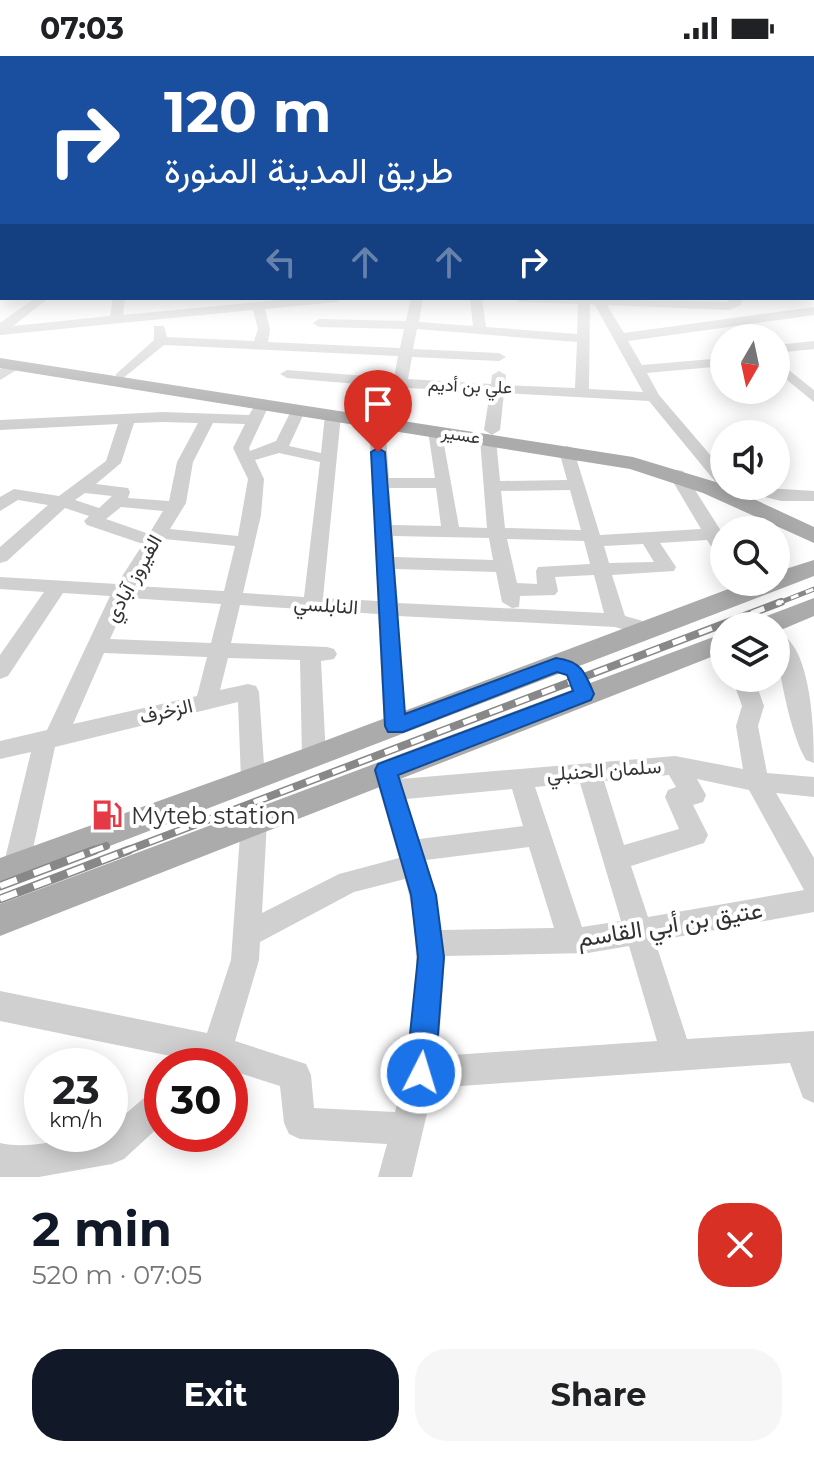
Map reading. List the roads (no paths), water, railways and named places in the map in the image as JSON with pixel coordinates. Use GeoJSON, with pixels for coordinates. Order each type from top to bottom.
{"type":"FeatureCollection","features":[{"type":"Feature","properties":{"kind":"main road","name":"عسير"},"geometry":{"type":"LineString","coordinates":[[4,365],[122,375],[261,407],[385,419],[436,431],[490,434],[677,475],[760,508],[814,536]]}},
{"type":"Feature","properties":{"kind":"main road","name":"عسير"},"geometry":{"type":"LineString","coordinates":[[4,365],[261,407],[385,419],[632,455],[710,477]]}},
{"type":"Feature","properties":{"kind":"main road","name":"عسير"},"geometry":{"type":"LineString","coordinates":[[762,500],[814,526]]}},
{"type":"Feature","properties":{"kind":"main road"},"geometry":{"type":"LineString","coordinates":[[790,575],[814,568]]}},
{"type":"Feature","properties":{"kind":"main road"},"geometry":{"type":"LineString","coordinates":[[8,870],[650,630],[731,596]]}},
{"type":"Feature","properties":{"kind":"main road"},"geometry":{"type":"LineString","coordinates":[[790,616],[814,606]]}},
{"type":"Feature","properties":{"kind":"main road"},"geometry":{"type":"LineString","coordinates":[[0,920],[254,821],[389,780],[584,694],[710,647]]}},
{"type":"Feature","properties":{"kind":"main road"},"geometry":{"type":"LineString","coordinates":[[556,665],[569,666],[575,671],[584,694]]}},
{"type":"Feature","properties":{"kind":"street"},"geometry":{"type":"LineString","coordinates":[[0,330],[112,321]]}},
{"type":"Feature","properties":{"kind":"street"},"geometry":{"type":"LineString","coordinates":[[158,321],[161,341]]}},
{"type":"Feature","properties":{"kind":"street"},"geometry":{"type":"LineString","coordinates":[[260,346],[264,329],[262,321]]}},
{"type":"Feature","properties":{"kind":"street"},"geometry":{"type":"LineString","coordinates":[[395,726],[380,483],[385,419],[399,383],[413,321]]}},
{"type":"Feature","properties":{"kind":"street"},"geometry":{"type":"LineString","coordinates":[[479,321],[480,331]]}},
{"type":"Feature","properties":{"kind":"street"},"geometry":{"type":"LineString","coordinates":[[582,393],[589,321]]}},
{"type":"Feature","properties":{"kind":"street"},"geometry":{"type":"LineString","coordinates":[[608,321],[653,397],[710,463]]}},
{"type":"Feature","properties":{"kind":"street"},"geometry":{"type":"LineString","coordinates":[[619,338],[742,321]]}},
{"type":"Feature","properties":{"kind":"street"},"geometry":{"type":"LineString","coordinates":[[207,701],[245,542],[256,479],[241,448],[261,407],[321,334],[319,323],[412,325],[499,332],[527,324],[585,339]]}},
{"type":"Feature","properties":{"kind":"street"},"geometry":{"type":"LineString","coordinates":[[499,332],[499,387],[490,434],[492,486],[496,531],[516,617]]}},
{"type":"Feature","properties":{"kind":"street"},"geometry":{"type":"LineString","coordinates":[[122,375],[161,341],[499,357]]}},
{"type":"Feature","properties":{"kind":"street"},"geometry":{"type":"LineString","coordinates":[[790,348],[814,345]]}},
{"type":"Feature","properties":{"kind":"street"},"geometry":{"type":"LineString","coordinates":[[637,370],[710,363]]}},
{"type":"Feature","properties":{"kind":"street","name":"علي بن أديم"},"geometry":{"type":"LineString","coordinates":[[287,374],[653,397]]}},
{"type":"Feature","properties":{"kind":"street"},"geometry":{"type":"LineString","coordinates":[[790,377],[814,398]]}},
{"type":"Feature","properties":{"kind":"street"},"geometry":{"type":"LineString","coordinates":[[798,384],[814,382]]}},
{"type":"Feature","properties":{"kind":"street"},"geometry":{"type":"LineString","coordinates":[[0,425],[128,418],[208,419],[261,407]]}},
{"type":"Feature","properties":{"kind":"street"},"geometry":{"type":"LineString","coordinates":[[245,457],[272,453],[281,448],[299,409]]}},
{"type":"Feature","properties":{"kind":"street"},"geometry":{"type":"LineString","coordinates":[[313,604],[333,415]]}},
{"type":"Feature","properties":{"kind":"street"},"geometry":{"type":"LineString","coordinates":[[2,550],[113,463],[128,418]]}},
{"type":"Feature","properties":{"kind":"street","name":"الفيروز آبادي"},"geometry":{"type":"LineString","coordinates":[[8,870],[50,739],[122,591],[174,507],[185,462],[208,419]]}},
{"type":"Feature","properties":{"kind":"street"},"geometry":{"type":"LineString","coordinates":[[436,431],[451,531]]}},
{"type":"Feature","properties":{"kind":"street"},"geometry":{"type":"LineString","coordinates":[[281,448],[296,454],[330,459]]}},
{"type":"Feature","properties":{"kind":"street"},"geometry":{"type":"LineString","coordinates":[[567,451],[616,620]]}},
{"type":"Feature","properties":{"kind":"street"},"geometry":{"type":"LineString","coordinates":[[677,475],[710,528]]}},
{"type":"Feature","properties":{"kind":"street"},"geometry":{"type":"LineString","coordinates":[[380,483],[445,483]]}},
{"type":"Feature","properties":{"kind":"street"},"geometry":{"type":"LineString","coordinates":[[492,486],[577,485]]}},
{"type":"Feature","properties":{"kind":"street"},"geometry":{"type":"LineString","coordinates":[[81,487],[122,492],[117,502],[93,521],[156,537],[245,542]]}},
{"type":"Feature","properties":{"kind":"street"},"geometry":{"type":"LineString","coordinates":[[0,506],[14,494],[62,502],[102,514]]}},
{"type":"Feature","properties":{"kind":"street"},"geometry":{"type":"LineString","coordinates":[[790,496],[814,496]]}},
{"type":"Feature","properties":{"kind":"street"},"geometry":{"type":"LineString","coordinates":[[117,502],[174,507]]}},
{"type":"Feature","properties":{"kind":"street"},"geometry":{"type":"LineString","coordinates":[[382,530],[496,531],[592,539],[710,534]]}},
{"type":"Feature","properties":{"kind":"street"},"geometry":{"type":"LineString","coordinates":[[509,589],[548,591],[545,571],[667,567],[648,538]]}},
{"type":"Feature","properties":{"kind":"street"},"geometry":{"type":"LineString","coordinates":[[384,563],[504,566]]}},
{"type":"Feature","properties":{"kind":"street","name":"النابلسي"},"geometry":{"type":"LineString","coordinates":[[0,583],[516,617],[616,620],[650,630]]}},
{"type":"Feature","properties":{"kind":"street"},"geometry":{"type":"LineString","coordinates":[[0,671],[58,587]]}},
{"type":"Feature","properties":{"kind":"street"},"geometry":{"type":"LineString","coordinates":[[97,646],[318,654],[314,757]]}},
{"type":"Feature","properties":{"kind":"street"},"geometry":{"type":"LineString","coordinates":[[790,660],[808,744],[814,754]]}},
{"type":"Feature","properties":{"kind":"street","name":"الزخرف"},"geometry":{"type":"LineString","coordinates":[[0,750],[248,692],[253,779]]}},
{"type":"Feature","properties":{"kind":"street"},"geometry":{"type":"LineString","coordinates":[[748,692],[753,706],[747,726],[757,782],[814,883]]}},
{"type":"Feature","properties":{"kind":"street"},"geometry":{"type":"LineString","coordinates":[[616,859],[695,835],[677,797],[694,795],[675,765]]}},
{"type":"Feature","properties":{"kind":"street","name":"سلمان الحنبلي"},"geometry":{"type":"LineString","coordinates":[[389,780],[520,777],[675,765],[757,782],[814,787]]}},
{"type":"Feature","properties":{"kind":"street"},"geometry":{"type":"LineString","coordinates":[[589,772],[677,1056]]}},
{"type":"Feature","properties":{"kind":"street"},"geometry":{"type":"LineString","coordinates":[[520,777],[572,940]]}},
{"type":"Feature","properties":{"kind":"street"},"geometry":{"type":"LineString","coordinates":[[389,780],[423,895],[431,957],[421,1073],[395,1177]]}},
{"type":"Feature","properties":{"kind":"street"},"geometry":{"type":"LineString","coordinates":[[214,1048],[245,960],[254,821]]}},
{"type":"Feature","properties":{"kind":"street"},"geometry":{"type":"LineString","coordinates":[[247,935],[348,882],[413,858],[539,835]]}},
{"type":"Feature","properties":{"kind":"street","name":"عتيق بن أبي القاسم"},"geometry":{"type":"LineString","coordinates":[[429,943],[572,940],[814,900]]}},
{"type":"Feature","properties":{"kind":"street"},"geometry":{"type":"LineString","coordinates":[[0,1006],[174,1048]]}},
{"type":"Feature","properties":{"kind":"street"},"geometry":{"type":"LineString","coordinates":[[421,1073],[807,1047],[814,1087]]}},
{"type":"Feature","properties":{"kind":"street"},"geometry":{"type":"LineString","coordinates":[[248,1065],[295,1075],[300,1123],[407,1129]]}},
{"type":"Feature","properties":{"kind":"street"},"geometry":{"type":"LineString","coordinates":[[0,1160],[19,1164],[112,1147],[144,1119]]}},
{"type":"Feature","properties":{"kind":"railway"},"geometry":{"type":"LineString","coordinates":[[776,604],[814,589]]}},
{"type":"Feature","properties":{"kind":"railway"},"geometry":{"type":"LineString","coordinates":[[123,852],[781,602]]}},
{"type":"Feature","properties":{"kind":"railway"},"geometry":{"type":"LineString","coordinates":[[90,852],[106,846]]}},
{"type":"Feature","properties":{"kind":"railway"},"geometry":{"type":"LineString","coordinates":[[0,886],[95,850]]}},
{"type":"Feature","properties":{"kind":"railway"},"geometry":{"type":"LineString","coordinates":[[0,899],[129,850]]}},
{"type":"Feature","properties":{"kind":"place","name":"Myteb station"},"geometry":{"type":"Point","coordinates":[107,815]}}]}
